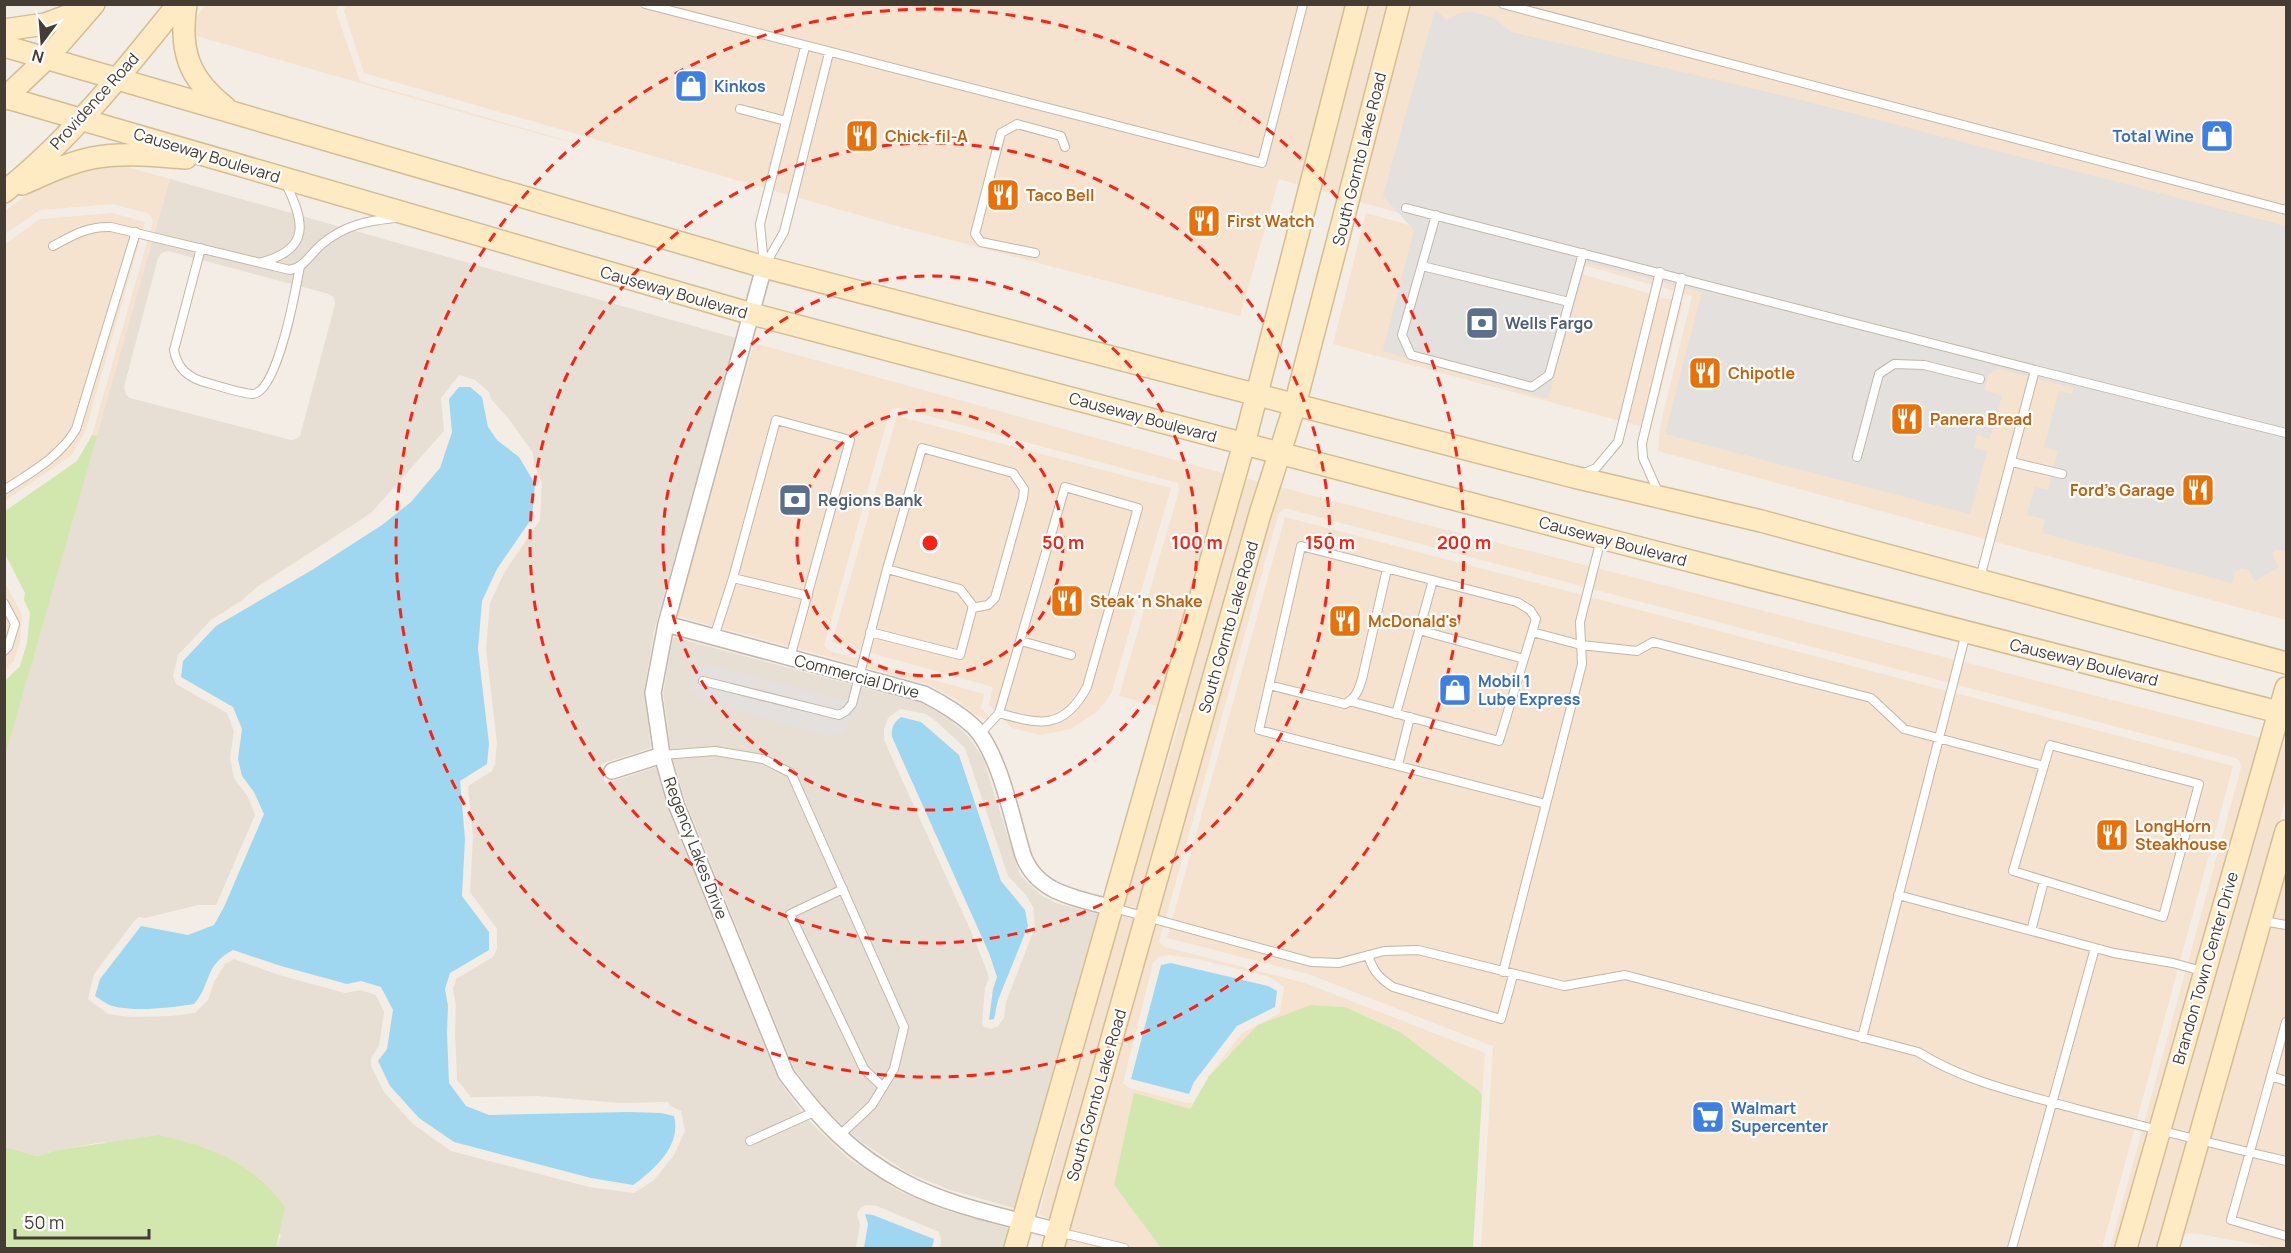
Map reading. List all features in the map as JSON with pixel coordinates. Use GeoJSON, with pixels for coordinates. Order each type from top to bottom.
{"type":"FeatureCollection","features":[{"type":"Feature","properties":{"kind":"main road"},"geometry":{"type":"LineString","coordinates":[[4,30],[30,28],[59,21],[94,4]]}},
{"type":"Feature","properties":{"kind":"main road"},"geometry":{"type":"LineString","coordinates":[[5,97],[47,58],[94,4]]}},
{"type":"Feature","properties":{"kind":"main road","name":"Providence Road"},"geometry":{"type":"LineString","coordinates":[[6,191],[82,118],[178,4]]}},
{"type":"Feature","properties":{"kind":"main road"},"geometry":{"type":"LineString","coordinates":[[186,4],[183,40],[195,77],[205,89],[233,113]]}},
{"type":"Feature","properties":{"kind":"main road","name":"South Gornto Lake Road"},"geometry":{"type":"LineString","coordinates":[[1015,1248],[1244,444],[1357,4]]}},
{"type":"Feature","properties":{"kind":"main road","name":"South Gornto Lake Road"},"geometry":{"type":"LineString","coordinates":[[1055,1240],[1202,718],[1295,405],[1399,4]]}},
{"type":"Feature","properties":{"kind":"main road"},"geometry":{"type":"LineString","coordinates":[[4,46],[764,267],[1574,477],[1761,521],[2286,663]]}},
{"type":"Feature","properties":{"kind":"main road","name":"Causeway Boulevard"},"geometry":{"type":"LineString","coordinates":[[5,97],[752,314],[1601,538],[2282,713]]}},
{"type":"Feature","properties":{"kind":"main road"},"geometry":{"type":"LineString","coordinates":[[6,191],[63,167],[107,156],[129,155],[224,161]]}},
{"type":"Feature","properties":{"kind":"main road","name":"Brandon Town Center Drive"},"geometry":{"type":"LineString","coordinates":[[2126,1248],[2204,972],[2282,713],[2286,688]]}},
{"type":"Feature","properties":{"kind":"main road"},"geometry":{"type":"LineString","coordinates":[[2168,1248],[2286,831]]}},
{"type":"Feature","properties":{"kind":"street","name":"Regency Lakes Drive"},"geometry":{"type":"LineString","coordinates":[[764,267],[666,624],[653,693],[662,755],[676,804],[786,1074],[814,1112],[854,1150],[904,1182],[946,1200],[1022,1221],[1055,1240]]}},
{"type":"Feature","properties":{"kind":"street","name":"Commercial Drive"},"geometry":{"type":"LineString","coordinates":[[666,624],[924,694],[952,709],[975,729],[991,753],[1028,867],[1047,887],[1059,893],[1112,908]]}},
{"type":"Feature","properties":{"kind":"street"},"geometry":{"type":"LineString","coordinates":[[612,771],[662,755]]}},
{"type":"Feature","properties":{"kind":"lane"},"geometry":{"type":"LineString","coordinates":[[645,4],[1262,163],[1303,4]]}},
{"type":"Feature","properties":{"kind":"lane"},"geometry":{"type":"LineString","coordinates":[[1503,4],[2286,210]]}},
{"type":"Feature","properties":{"kind":"lane"},"geometry":{"type":"LineString","coordinates":[[764,267],[760,224],[805,47]]}},
{"type":"Feature","properties":{"kind":"lane"},"geometry":{"type":"LineString","coordinates":[[764,267],[784,232],[830,53]]}},
{"type":"Feature","properties":{"kind":"lane"},"geometry":{"type":"LineString","coordinates":[[740,109],[786,121]]}},
{"type":"Feature","properties":{"kind":"lane"},"geometry":{"type":"LineString","coordinates":[[1035,253],[981,242],[975,234],[1001,133],[1017,123],[1061,136],[1065,147]]}},
{"type":"Feature","properties":{"kind":"lane"},"geometry":{"type":"LineString","coordinates":[[261,262],[286,253],[293,248],[298,239],[298,218],[294,199],[283,178]]}},
{"type":"Feature","properties":{"kind":"lane"},"geometry":{"type":"LineString","coordinates":[[1406,208],[2286,433]]}},
{"type":"Feature","properties":{"kind":"lane"},"geometry":{"type":"LineString","coordinates":[[1436,215],[1402,335],[1411,355],[1532,387],[1549,375],[1582,253]]}},
{"type":"Feature","properties":{"kind":"lane"},"geometry":{"type":"LineString","coordinates":[[53,246],[79,231],[92,227],[111,226],[290,270],[300,266],[319,246],[344,228],[376,220],[415,216]]}},
{"type":"Feature","properties":{"kind":"lane"},"geometry":{"type":"LineString","coordinates":[[4,490],[54,456],[65,446],[76,429],[136,232]]}},
{"type":"Feature","properties":{"kind":"lane"},"geometry":{"type":"LineString","coordinates":[[201,248],[174,350],[176,362],[187,375],[200,382],[254,394],[263,390],[276,366],[300,266]]}},
{"type":"Feature","properties":{"kind":"lane"},"geometry":{"type":"LineString","coordinates":[[1422,266],[1569,302]]}},
{"type":"Feature","properties":{"kind":"lane"},"geometry":{"type":"LineString","coordinates":[[1574,477],[1596,468],[1618,442],[1660,272]]}},
{"type":"Feature","properties":{"kind":"lane"},"geometry":{"type":"LineString","coordinates":[[1660,498],[1643,458],[1642,443],[1682,278]]}},
{"type":"Feature","properties":{"kind":"lane"},"geometry":{"type":"LineString","coordinates":[[1857,457],[1879,374],[1894,364],[1924,365],[1980,379]]}},
{"type":"Feature","properties":{"kind":"lane"},"geometry":{"type":"LineString","coordinates":[[1980,579],[2035,370]]}},
{"type":"Feature","properties":{"kind":"lane"},"geometry":{"type":"LineString","coordinates":[[714,637],[777,420],[850,440],[790,658]]}},
{"type":"Feature","properties":{"kind":"lane"},"geometry":{"type":"LineString","coordinates":[[704,681],[839,715],[846,711],[852,704],[887,569],[922,448],[1013,473],[1024,489],[995,598],[988,605],[972,608]]}},
{"type":"Feature","properties":{"kind":"lane"},"geometry":{"type":"LineString","coordinates":[[2012,462],[2062,474]]}},
{"type":"Feature","properties":{"kind":"lane"},"geometry":{"type":"LineString","coordinates":[[979,735],[999,713],[1065,487],[1138,508],[1087,687],[1079,701],[1068,713],[1054,719],[1033,723],[999,713]]}},
{"type":"Feature","properties":{"kind":"lane"},"geometry":{"type":"LineString","coordinates":[[1503,972],[1582,664],[1580,622],[1601,538]]}},
{"type":"Feature","properties":{"kind":"lane"},"geometry":{"type":"LineString","coordinates":[[1349,701],[1499,741],[1536,619],[1530,610],[1517,602],[1301,546],[1259,730],[1546,804]]}},
{"type":"Feature","properties":{"kind":"lane"},"geometry":{"type":"LineString","coordinates":[[1269,685],[1345,704],[1349,701],[1358,692],[1362,679],[1387,568]]}},
{"type":"Feature","properties":{"kind":"lane"},"geometry":{"type":"LineString","coordinates":[[870,632],[960,655],[973,606],[960,589],[887,569]]}},
{"type":"Feature","properties":{"kind":"lane"},"geometry":{"type":"LineString","coordinates":[[733,578],[808,596]]}},
{"type":"Feature","properties":{"kind":"lane"},"geometry":{"type":"LineString","coordinates":[[1396,714],[1432,580]]}},
{"type":"Feature","properties":{"kind":"lane"},"geometry":{"type":"LineString","coordinates":[[4,603],[15,624],[8,647],[4,651]]}},
{"type":"Feature","properties":{"kind":"lane"},"geometry":{"type":"LineString","coordinates":[[1419,630],[1524,659]]}},
{"type":"Feature","properties":{"kind":"lane"},"geometry":{"type":"LineString","coordinates":[[1532,632],[1581,645],[1637,651],[1653,642],[1861,695],[1871,698],[1904,729],[2044,766]]}},
{"type":"Feature","properties":{"kind":"lane"},"geometry":{"type":"LineString","coordinates":[[1862,1038],[1966,633]]}},
{"type":"Feature","properties":{"kind":"lane"},"geometry":{"type":"LineString","coordinates":[[1021,640],[1071,655]]}},
{"type":"Feature","properties":{"kind":"lane"},"geometry":{"type":"LineString","coordinates":[[1398,765],[1410,717]]}},
{"type":"Feature","properties":{"kind":"lane"},"geometry":{"type":"LineString","coordinates":[[2050,745],[2199,784],[2163,917],[2044,880],[2013,871],[2050,745]]}},
{"type":"Feature","properties":{"kind":"lane"},"geometry":{"type":"LineString","coordinates":[[662,755],[715,751],[763,759],[791,773],[904,1027],[894,1069],[872,1105],[839,1136]]}},
{"type":"Feature","properties":{"kind":"lane"},"geometry":{"type":"LineString","coordinates":[[2031,931],[2044,880]]}},
{"type":"Feature","properties":{"kind":"lane"},"geometry":{"type":"LineString","coordinates":[[843,889],[790,914],[864,1069],[883,1087]]}},
{"type":"Feature","properties":{"kind":"lane"},"geometry":{"type":"LineString","coordinates":[[1898,895],[2095,948],[2173,963],[2204,972]]}},
{"type":"Feature","properties":{"kind":"lane"},"geometry":{"type":"LineString","coordinates":[[1112,908],[1311,962],[1339,963],[1384,951],[1418,950],[1564,986],[1625,975],[1918,1053],[1966,1078],[2159,1131],[2286,1161]]}},
{"type":"Feature","properties":{"kind":"lane"},"geometry":{"type":"LineString","coordinates":[[2261,920],[2286,925]]}},
{"type":"Feature","properties":{"kind":"lane"},"geometry":{"type":"LineString","coordinates":[[2012,1248],[2095,948]]}},
{"type":"Feature","properties":{"kind":"lane"},"geometry":{"type":"LineString","coordinates":[[1368,955],[1380,979],[1393,987],[1501,1019],[1513,975]]}},
{"type":"Feature","properties":{"kind":"lane"},"geometry":{"type":"LineString","coordinates":[[2286,1022],[2231,1220],[2286,1236]]}},
{"type":"Feature","properties":{"kind":"lane"},"geometry":{"type":"LineString","coordinates":[[2271,1077],[2286,1081]]}},
{"type":"Feature","properties":{"kind":"lane"},"geometry":{"type":"LineString","coordinates":[[750,1141],[814,1112]]}},
{"type":"Feature","properties":{"kind":"lane"},"geometry":{"type":"LineString","coordinates":[[1055,1240],[1124,1248]]}},
{"type":"Feature","properties":{"kind":"shaded area"},"geometry":{"type":"Polygon","coordinates":[[[346,4],[2286,5],[2286,620],[1658,451],[1660,427],[1692,296],[1279,179],[1240,316],[890,224],[364,73],[344,11],[346,4]]]}},
{"type":"Feature","properties":{"kind":"shaded area"},"geometry":{"type":"Polygon","coordinates":[[[205,5],[338,5],[336,12],[360,81],[596,149],[193,35],[193,22],[205,5]]]}},
{"type":"Feature","properties":{"kind":"shaded area"},"geometry":{"type":"Polygon","coordinates":[[[1435,10],[1447,20],[1459,13],[1472,12],[1495,19],[1511,32],[1789,97],[2286,226],[2286,552],[2276,549],[2273,552],[2273,557],[2279,567],[2255,581],[2248,569],[2241,568],[2235,571],[2232,583],[2042,533],[2045,519],[2027,515],[2035,487],[2048,490],[2058,451],[2044,447],[2059,391],[2072,394],[2074,388],[2000,369],[1988,375],[1984,390],[2002,396],[1990,439],[1977,435],[1974,448],[1987,451],[1970,514],[1665,434],[1702,292],[1586,263],[1548,399],[1383,351],[1414,230],[1383,196],[1435,10]]]}},
{"type":"Feature","properties":{"kind":"shaded area"},"geometry":{"type":"Polygon","coordinates":[[[121,165],[170,179],[97,436],[92,435],[153,221],[151,216],[112,204],[40,210],[5,234],[5,211],[33,190],[66,176],[93,168],[121,165]]]}},
{"type":"Feature","properties":{"kind":"shaded area"},"geometry":{"type":"Polygon","coordinates":[[[170,179],[736,338],[654,631],[644,692],[651,748],[601,764],[605,784],[656,767],[668,809],[778,1079],[807,1119],[849,1159],[899,1191],[944,1210],[1011,1229],[1005,1248],[940,1248],[939,1232],[877,1206],[866,1205],[861,1207],[857,1214],[860,1225],[856,1248],[276,1248],[281,1235],[104,1142],[37,1156],[5,1147],[4,756],[170,179]],[[168,251],[161,253],[158,258],[124,387],[126,395],[130,398],[291,440],[296,439],[300,436],[335,304],[334,297],[168,251]],[[459,375],[441,398],[444,431],[371,513],[257,587],[241,601],[211,620],[178,655],[173,676],[176,684],[227,713],[234,731],[230,758],[234,778],[248,797],[255,815],[216,905],[198,905],[145,918],[139,917],[94,974],[88,999],[108,1014],[130,1017],[195,1013],[208,1000],[214,982],[225,964],[234,959],[279,975],[345,993],[360,990],[376,995],[384,1012],[379,1046],[371,1058],[371,1066],[384,1092],[413,1124],[451,1151],[589,1187],[634,1193],[654,1180],[674,1155],[685,1131],[681,1111],[670,1106],[668,1102],[620,1103],[538,1096],[471,1097],[457,1080],[456,1005],[453,989],[456,979],[493,957],[497,949],[497,929],[470,892],[473,838],[468,786],[492,771],[497,743],[486,649],[490,603],[504,573],[540,520],[542,482],[534,465],[533,453],[509,419],[491,399],[489,392],[475,380],[459,375]]]}},
{"type":"Feature","properties":{"kind":"shaded area"},"geometry":{"type":"Polygon","coordinates":[[[112,213],[145,222],[86,429],[72,455],[5,501],[4,245],[40,219],[112,213]]]}},
{"type":"Feature","properties":{"kind":"shaded area"},"geometry":{"type":"Polygon","coordinates":[[[1366,213],[1683,303],[1651,429],[1333,344],[1366,213]]]}},
{"type":"Feature","properties":{"kind":"shaded area"},"geometry":{"type":"Polygon","coordinates":[[[754,343],[1226,474],[1160,707],[1119,696],[1179,491],[1178,483],[899,408],[892,409],[889,414],[824,646],[830,651],[984,694],[981,708],[993,722],[974,714],[956,699],[927,684],[677,616],[754,343]]]}},
{"type":"Feature","properties":{"kind":"shaded area"},"geometry":{"type":"Polygon","coordinates":[[[897,416],[1171,488],[1111,694],[1098,711],[1071,729],[1040,735],[1012,728],[989,705],[993,687],[832,642],[897,416]]]}},
{"type":"Feature","properties":{"kind":"shaded area"},"geometry":{"type":"Polygon","coordinates":[[[1244,478],[1261,482],[1052,1219],[1039,1215],[1123,908],[1182,714],[1178,712],[1244,478]]]}},
{"type":"Feature","properties":{"kind":"shaded area"},"geometry":{"type":"Polygon","coordinates":[[[1279,487],[2261,738],[2116,1248],[2110,1248],[2241,768],[2240,761],[2236,758],[1283,509],[1278,515],[1159,942],[1165,947],[1305,983],[1485,1053],[1482,1096],[1479,1091],[1400,1032],[1345,1007],[1311,1005],[1227,1056],[1209,1076],[1242,1033],[1280,1013],[1284,987],[1270,977],[1198,959],[1170,955],[1159,957],[1153,963],[1123,1083],[1129,1088],[1187,1103],[1192,1102],[1190,1109],[1114,1185],[1161,1248],[1062,1248],[1279,487]]]}},
{"type":"Feature","properties":{"kind":"shaded area"},"geometry":{"type":"Polygon","coordinates":[[[1285,517],[2233,766],[2102,1248],[1481,1248],[1493,1046],[1308,974],[1167,938],[1285,517]]]}},
{"type":"Feature","properties":{"kind":"shaded area"},"geometry":{"type":"Polygon","coordinates":[[[4,581],[22,615],[20,641],[14,661],[5,670],[4,581]]]}},
{"type":"Feature","properties":{"kind":"shaded area"},"geometry":{"type":"Polygon","coordinates":[[[673,637],[921,703],[947,717],[968,736],[983,758],[1020,875],[1042,896],[1056,903],[1101,915],[1017,1209],[950,1190],[908,1173],[860,1141],[821,1105],[794,1068],[685,800],[671,752],[663,693],[673,637]],[[900,709],[888,718],[884,729],[884,740],[987,971],[989,978],[985,988],[982,1023],[984,1027],[991,1029],[998,1026],[1004,1018],[1006,1002],[1035,927],[1033,907],[1026,895],[1008,876],[965,748],[926,714],[900,709]]]}},
{"type":"Feature","properties":{"kind":"shaded area"},"geometry":{"type":"Polygon","coordinates":[[[705,664],[864,706],[850,719],[844,733],[830,736],[698,700],[695,693],[689,691],[697,667],[705,664]]]}},
{"type":"Feature","properties":{"kind":"shaded area"},"geometry":{"type":"Polygon","coordinates":[[[2279,743],[2286,745],[2286,797],[2159,1248],[2135,1248],[2279,743]]]}},
{"type":"Feature","properties":{"kind":"shaded area"},"geometry":{"type":"Polygon","coordinates":[[[2286,865],[2286,1248],[2200,1234],[2187,1233],[2181,1238],[2286,865]]]}},
{"type":"Feature","properties":{"kind":"green space"},"geometry":{"type":"Polygon","coordinates":[[[92,435],[97,436],[5,756],[5,681],[20,666],[27,643],[30,613],[24,600],[25,593],[5,554],[5,511],[77,461],[92,435]]]}},
{"type":"Feature","properties":{"kind":"green space"},"geometry":{"type":"Polygon","coordinates":[[[1311,1005],[1345,1007],[1400,1032],[1479,1091],[1482,1096],[1473,1248],[1161,1248],[1114,1185],[1134,1093],[1190,1109],[1209,1076],[1258,1025],[1311,1005]]]}},
{"type":"Feature","properties":{"kind":"green space"},"geometry":{"type":"Polygon","coordinates":[[[159,1135],[213,1151],[259,1178],[285,1207],[276,1248],[5,1248],[5,1147],[37,1156],[58,1150],[159,1135]]]}},
{"type":"Feature","properties":{"kind":"water"},"geometry":{"type":"Polygon","coordinates":[[[459,387],[470,387],[482,397],[488,427],[497,440],[519,457],[535,484],[532,518],[497,569],[482,601],[478,649],[489,744],[487,764],[460,781],[465,839],[462,896],[489,932],[489,950],[450,973],[445,989],[448,1006],[449,1083],[466,1106],[489,1115],[629,1112],[661,1113],[674,1116],[674,1137],[670,1147],[657,1164],[633,1185],[591,1178],[454,1142],[419,1118],[390,1086],[378,1061],[387,1049],[393,1010],[381,987],[361,981],[347,984],[233,950],[217,962],[200,997],[194,1004],[132,1009],[112,1006],[95,996],[100,979],[141,926],[188,935],[214,925],[264,814],[254,792],[242,776],[238,759],[242,729],[233,707],[181,677],[183,661],[216,626],[312,570],[382,525],[411,502],[440,468],[452,432],[449,399],[459,387]]]}},
{"type":"Feature","properties":{"kind":"water"},"geometry":{"type":"Polygon","coordinates":[[[901,717],[921,722],[959,755],[1001,881],[1025,910],[1028,926],[998,1000],[994,1019],[989,1020],[997,977],[989,953],[892,737],[896,721],[901,717]]]}},
{"type":"Feature","properties":{"kind":"water"},"geometry":{"type":"Polygon","coordinates":[[[1171,963],[1268,986],[1277,991],[1275,1007],[1237,1026],[1194,1082],[1189,1094],[1131,1079],[1161,965],[1171,963]]]}},
{"type":"Feature","properties":{"kind":"water"},"geometry":{"type":"Polygon","coordinates":[[[865,1214],[934,1239],[932,1248],[864,1248],[868,1224],[865,1214]]]}},
{"type":"Feature","properties":{"kind":"place","name":"Kinkos"},"geometry":{"type":"Point","coordinates":[691,86]}},
{"type":"Feature","properties":{"kind":"place","name":"Chick-fil-A"},"geometry":{"type":"Point","coordinates":[862,136]}},
{"type":"Feature","properties":{"kind":"place","name":"Total Wine"},"geometry":{"type":"Point","coordinates":[2217,136]}},
{"type":"Feature","properties":{"kind":"place","name":"Taco Bell"},"geometry":{"type":"Point","coordinates":[1003,195]}},
{"type":"Feature","properties":{"kind":"place","name":"First Watch"},"geometry":{"type":"Point","coordinates":[1204,221]}},
{"type":"Feature","properties":{"kind":"place","name":"Wells Fargo"},"geometry":{"type":"Point","coordinates":[1482,323]}},
{"type":"Feature","properties":{"kind":"place","name":"Chipotle"},"geometry":{"type":"Point","coordinates":[1705,373]}},
{"type":"Feature","properties":{"kind":"place","name":"Panera Bread"},"geometry":{"type":"Point","coordinates":[1907,419]}},
{"type":"Feature","properties":{"kind":"place","name":"Ford's Garage"},"geometry":{"type":"Point","coordinates":[2198,490]}},
{"type":"Feature","properties":{"kind":"place","name":"Regions Bank"},"geometry":{"type":"Point","coordinates":[795,500]}},
{"type":"Feature","properties":{"kind":"place","name":"Steak 'n Shake"},"geometry":{"type":"Point","coordinates":[1067,601]}},
{"type":"Feature","properties":{"kind":"place","name":"McDonald's"},"geometry":{"type":"Point","coordinates":[1345,621]}},
{"type":"Feature","properties":{"kind":"place","name":"Mobil 1 Lube Express"},"geometry":{"type":"Point","coordinates":[1455,690]}},
{"type":"Feature","properties":{"kind":"place","name":"LongHorn Steakhouse"},"geometry":{"type":"Point","coordinates":[2112,835]}},
{"type":"Feature","properties":{"kind":"place","name":"Walmart Supercenter"},"geometry":{"type":"Point","coordinates":[1708,1117]}}]}
